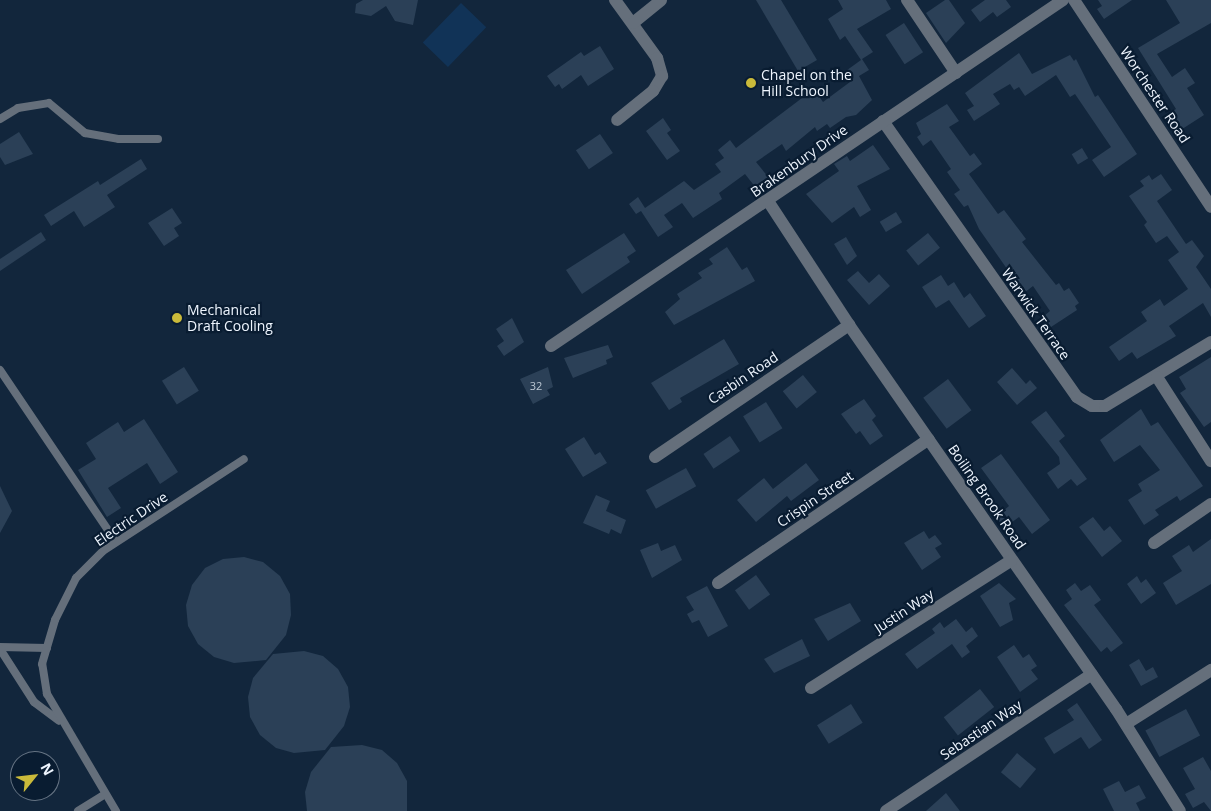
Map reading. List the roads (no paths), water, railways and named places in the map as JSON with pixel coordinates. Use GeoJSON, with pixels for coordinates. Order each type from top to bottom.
{"type":"FeatureCollection","features":[{"type":"Feature","properties":{"kind":"street"},"geometry":{"type":"LineString","coordinates":[[615,0],[657,58],[662,76],[653,91],[617,120]]}},
{"type":"Feature","properties":{"kind":"street"},"geometry":{"type":"LineString","coordinates":[[632,23],[661,0]]}},
{"type":"Feature","properties":{"kind":"street"},"geometry":{"type":"LineString","coordinates":[[907,0],[956,73]]}},
{"type":"Feature","properties":{"kind":"street","name":"Brakenbury Drive"},"geometry":{"type":"LineString","coordinates":[[551,346],[1063,0]]}},
{"type":"Feature","properties":{"kind":"street","name":"Worchester Road"},"geometry":{"type":"LineString","coordinates":[[1074,0],[1211,207]]}},
{"type":"Feature","properties":{"kind":"street","name":"Warwick Terrace"},"geometry":{"type":"LineString","coordinates":[[883,121],[1077,397],[1092,406],[1105,406],[1157,377],[1211,342]]}},
{"type":"Feature","properties":{"kind":"street","name":"Boiling Brook Road"},"geometry":{"type":"LineString","coordinates":[[768,201],[849,324],[1126,724],[1180,811]]}},
{"type":"Feature","properties":{"kind":"street","name":"Casbin Road"},"geometry":{"type":"LineString","coordinates":[[655,457],[849,324]]}},
{"type":"Feature","properties":{"kind":"street"},"geometry":{"type":"LineString","coordinates":[[1157,377],[1211,461]]}},
{"type":"Feature","properties":{"kind":"street","name":"Crispin Street"},"geometry":{"type":"LineString","coordinates":[[718,584],[929,440]]}},
{"type":"Feature","properties":{"kind":"street"},"geometry":{"type":"LineString","coordinates":[[1154,543],[1211,504]]}},
{"type":"Feature","properties":{"kind":"street","name":"Justin Way"},"geometry":{"type":"LineString","coordinates":[[811,688],[1012,560]]}},
{"type":"Feature","properties":{"kind":"street"},"geometry":{"type":"LineString","coordinates":[[1126,724],[1211,670]]}},
{"type":"Feature","properties":{"kind":"street","name":"Sebastian Way"},"geometry":{"type":"LineString","coordinates":[[886,811],[1092,674]]}},
{"type":"Feature","properties":{"kind":"lane"},"geometry":{"type":"LineString","coordinates":[[0,119],[18,108],[49,103],[68,115],[85,134],[119,140],[158,139]]}},
{"type":"Feature","properties":{"kind":"lane"},"geometry":{"type":"LineString","coordinates":[[0,370],[116,542]]}},
{"type":"Feature","properties":{"kind":"lane","name":"Electric Drive"},"geometry":{"type":"LineString","coordinates":[[116,811],[47,694],[42,664],[55,620],[76,578],[116,542],[244,458]]}},
{"type":"Feature","properties":{"kind":"lane"},"geometry":{"type":"LineString","coordinates":[[0,648],[47,648]]}},
{"type":"Feature","properties":{"kind":"lane"},"geometry":{"type":"LineString","coordinates":[[0,648],[34,702],[63,724]]}},
{"type":"Feature","properties":{"kind":"lane"},"geometry":{"type":"LineString","coordinates":[[78,811],[105,794]]}},
{"type":"Feature","properties":{"kind":"place","name":"Chapel on the Hill School"},"geometry":{"type":"Point","coordinates":[751,83]}},
{"type":"Feature","properties":{"kind":"place","name":"Mechanical Draft Cooling"},"geometry":{"type":"Point","coordinates":[177,318]}}]}
